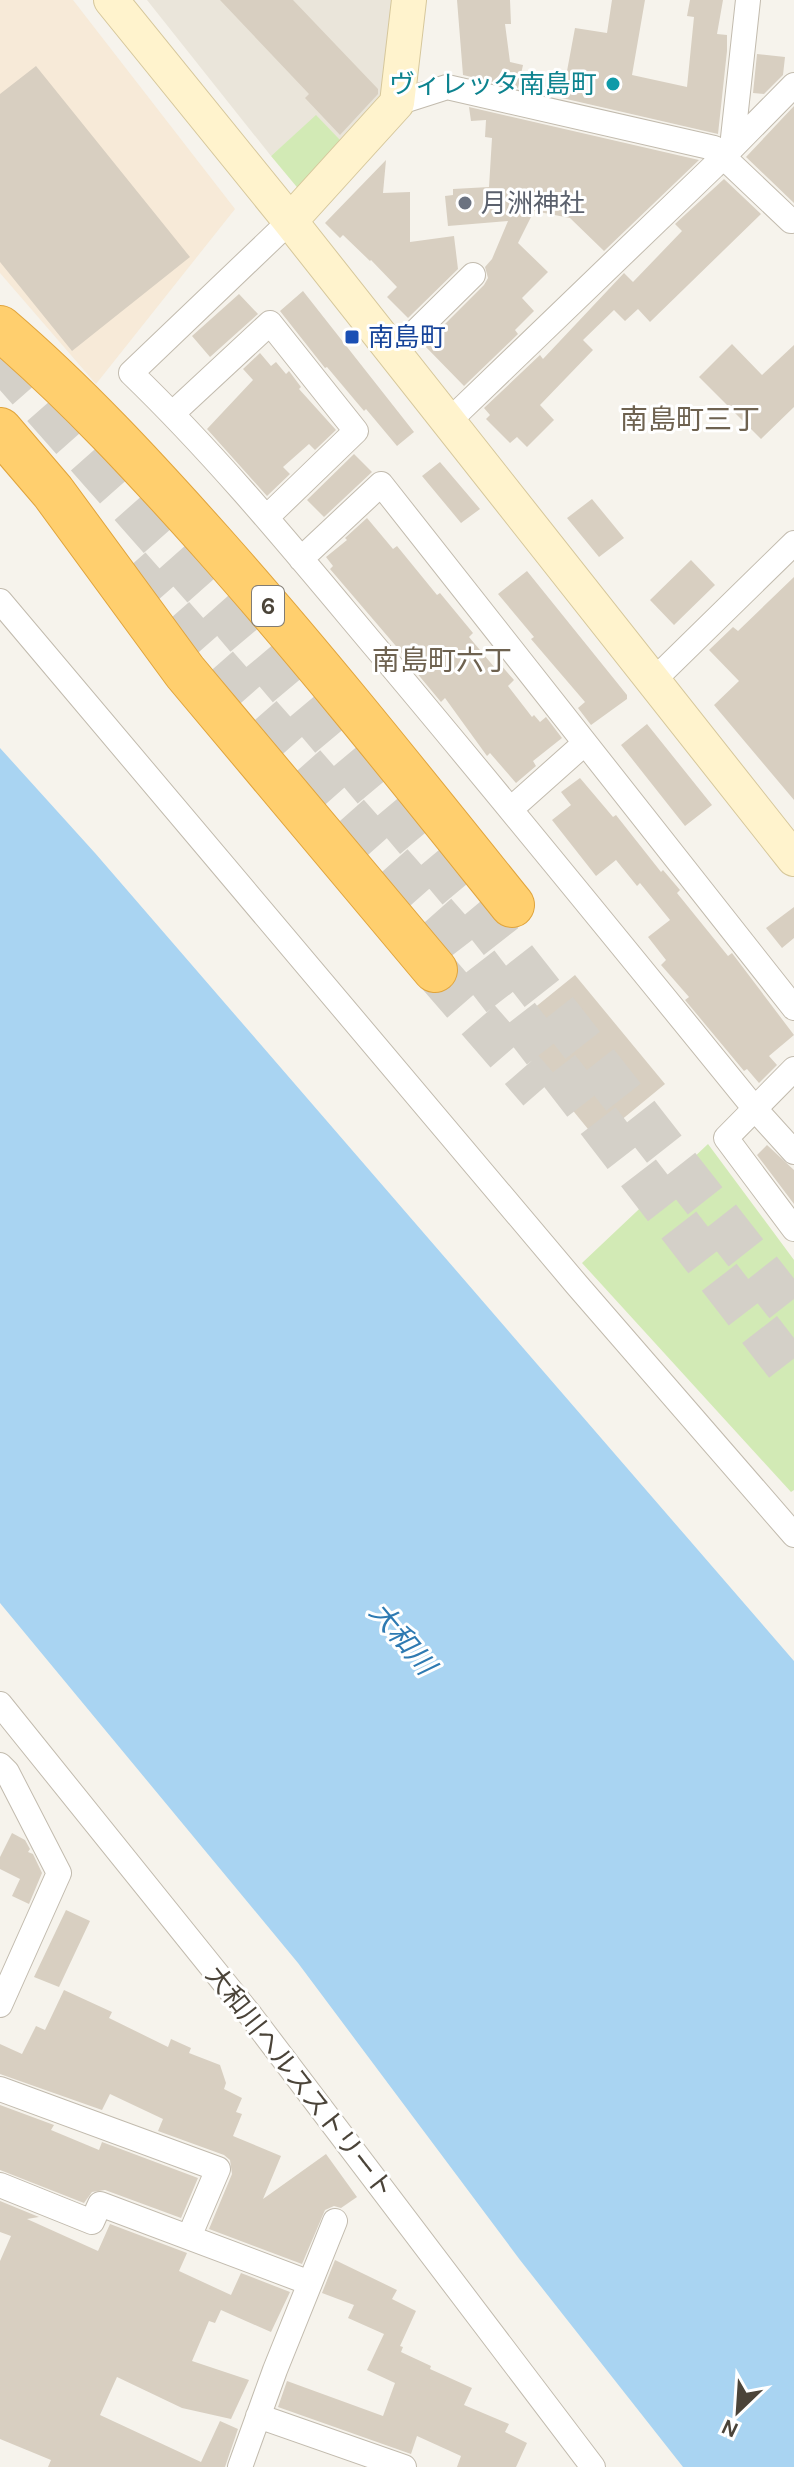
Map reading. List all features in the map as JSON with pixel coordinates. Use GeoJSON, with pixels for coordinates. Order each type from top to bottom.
{"type":"FeatureCollection","features":[{"type":"Feature","properties":{"kind":"highway","name":"6"},"geometry":{"type":"LineString","coordinates":[[0,328],[135,456],[400,764],[512,905]]}},
{"type":"Feature","properties":{"kind":"highway"},"geometry":{"type":"LineString","coordinates":[[0,430],[53,492],[185,672],[435,970]]}},
{"type":"Feature","properties":{"kind":"street"},"geometry":{"type":"LineString","coordinates":[[111,0],[290,221],[794,859]]}},
{"type":"Feature","properties":{"kind":"street"},"geometry":{"type":"LineString","coordinates":[[397,103],[409,0]]}},
{"type":"Feature","properties":{"kind":"street"},"geometry":{"type":"LineString","coordinates":[[728,151],[748,0]]}},
{"type":"Feature","properties":{"kind":"street"},"geometry":{"type":"LineString","coordinates":[[447,423],[794,85]]}},
{"type":"Feature","properties":{"kind":"street"},"geometry":{"type":"LineString","coordinates":[[791,221],[728,151],[447,87],[397,103],[290,221],[131,373],[173,413],[267,517],[512,808],[755,1109],[794,1152]]}},
{"type":"Feature","properties":{"kind":"street"},"geometry":{"type":"LineString","coordinates":[[394,353],[473,275]]}},
{"type":"Feature","properties":{"kind":"street"},"geometry":{"type":"LineString","coordinates":[[173,413],[270,323],[356,431],[267,517]]}},
{"type":"Feature","properties":{"kind":"street"},"geometry":{"type":"LineString","coordinates":[[301,559],[381,484],[794,1008]]}},
{"type":"Feature","properties":{"kind":"street"},"geometry":{"type":"LineString","coordinates":[[653,681],[794,543]]}},
{"type":"Feature","properties":{"kind":"street"},"geometry":{"type":"LineString","coordinates":[[0,601],[577,1285],[794,1535]]}},
{"type":"Feature","properties":{"kind":"street"},"geometry":{"type":"LineString","coordinates":[[512,808],[585,743]]}},
{"type":"Feature","properties":{"kind":"street"},"geometry":{"type":"LineString","coordinates":[[794,1069],[726,1138],[794,1229]]}},
{"type":"Feature","properties":{"kind":"street","name":"大和川ヘルスストリート"},"geometry":{"type":"LineString","coordinates":[[0,1704],[251,2016],[593,2467]]}},
{"type":"Feature","properties":{"kind":"street"},"geometry":{"type":"LineString","coordinates":[[0,1765],[7,1772],[59,1873],[0,2005]]}},
{"type":"Feature","properties":{"kind":"street"},"geometry":{"type":"LineString","coordinates":[[0,2089],[218,2169],[189,2237]]}},
{"type":"Feature","properties":{"kind":"street"},"geometry":{"type":"LineString","coordinates":[[0,2185],[92,2222],[100,2204],[310,2283]]}},
{"type":"Feature","properties":{"kind":"street"},"geometry":{"type":"LineString","coordinates":[[240,2467],[335,2221]]}},
{"type":"Feature","properties":{"kind":"street"},"geometry":{"type":"LineString","coordinates":[[258,2416],[404,2467]]}},
{"type":"Feature","properties":{"kind":"shaded area"},"geometry":{"type":"Polygon","coordinates":[[[0,0],[73,0],[235,209],[96,384],[0,273],[0,0]]]}},
{"type":"Feature","properties":{"kind":"shaded area"},"geometry":{"type":"Polygon","coordinates":[[[147,0],[393,0],[383,101],[345,145],[316,116],[271,156],[147,0]]]}},
{"type":"Feature","properties":{"kind":"green space"},"geometry":{"type":"Polygon","coordinates":[[[316,115],[345,145],[301,192],[271,156],[316,115]]]}},
{"type":"Feature","properties":{"kind":"green space"},"geometry":{"type":"Polygon","coordinates":[[[708,1144],[794,1260],[794,1490],[791,1492],[582,1263],[708,1144]]]}},
{"type":"Feature","properties":{"kind":"water","name":"大和川"},"geometry":{"type":"Polygon","coordinates":[[[0,748],[95,853],[794,1661],[794,2467],[683,2467],[520,2260],[298,1963],[0,1603],[0,748]]]}},
{"type":"Feature","properties":{"kind":"building"},"geometry":{"type":"Polygon","coordinates":[[[220,0],[293,0],[378,89],[378,94],[340,135],[305,98],[309,94],[220,0]]]}},
{"type":"Feature","properties":{"kind":"building"},"geometry":{"type":"Polygon","coordinates":[[[457,0],[510,0],[511,24],[505,24],[510,62],[523,65],[518,88],[463,75],[457,0]]]}},
{"type":"Feature","properties":{"kind":"building"},"geometry":{"type":"Polygon","coordinates":[[[612,0],[645,0],[632,75],[687,87],[694,17],[687,16],[690,0],[723,0],[717,34],[727,35],[727,51],[718,134],[562,98],[575,28],[607,33],[612,0]]]}},
{"type":"Feature","properties":{"kind":"building"},"geometry":{"type":"Polygon","coordinates":[[[757,54],[785,57],[783,75],[764,94],[753,93],[757,54]]]}},
{"type":"Feature","properties":{"kind":"building"},"geometry":{"type":"Polygon","coordinates":[[[36,66],[190,257],[72,351],[0,262],[0,94],[36,66]]]}},
{"type":"Feature","properties":{"kind":"building"},"geometry":{"type":"Polygon","coordinates":[[[794,106],[794,203],[746,157],[794,106]]]}},
{"type":"Feature","properties":{"kind":"building"},"geometry":{"type":"Polygon","coordinates":[[[469,107],[699,160],[604,251],[570,218],[534,211],[518,243],[548,272],[522,298],[534,311],[515,330],[518,334],[464,386],[424,345],[484,285],[488,278],[485,267],[492,259],[508,221],[448,226],[445,196],[453,195],[453,189],[489,187],[492,138],[485,137],[486,120],[471,121],[469,107]]]}},
{"type":"Feature","properties":{"kind":"building"},"geometry":{"type":"Polygon","coordinates":[[[386,160],[383,193],[410,192],[410,242],[454,236],[458,269],[408,318],[387,297],[397,287],[343,235],[340,238],[325,223],[386,160]]]}},
{"type":"Feature","properties":{"kind":"building"},"geometry":{"type":"Polygon","coordinates":[[[724,179],[761,214],[650,322],[638,309],[625,321],[614,310],[583,340],[593,350],[540,405],[554,420],[527,447],[517,437],[510,443],[486,419],[490,415],[484,408],[540,355],[543,359],[624,273],[633,282],[682,231],[675,224],[724,179]]]}},
{"type":"Feature","properties":{"kind":"building"},"geometry":{"type":"Polygon","coordinates":[[[303,291],[414,432],[397,446],[325,368],[280,311],[303,291]]]}},
{"type":"Feature","properties":{"kind":"building"},"geometry":{"type":"Polygon","coordinates":[[[239,294],[258,314],[210,357],[192,336],[239,294]]]}},
{"type":"Feature","properties":{"kind":"building"},"geometry":{"type":"Polygon","coordinates":[[[732,344],[762,375],[794,345],[794,407],[761,439],[699,377],[732,344]]]}},
{"type":"Feature","properties":{"kind":"building"},"geometry":{"type":"Polygon","coordinates":[[[260,353],[271,366],[276,362],[286,374],[289,371],[301,387],[299,389],[336,430],[315,450],[309,444],[283,467],[290,474],[267,496],[207,429],[253,380],[243,369],[260,353]]]}},
{"type":"Feature","properties":{"kind":"building"},"geometry":{"type":"Polygon","coordinates":[[[354,454],[372,472],[324,517],[307,500],[354,454]]]}},
{"type":"Feature","properties":{"kind":"building"},"geometry":{"type":"Polygon","coordinates":[[[440,462],[480,509],[461,523],[422,476],[440,462]]]}},
{"type":"Feature","properties":{"kind":"building"},"geometry":{"type":"Polygon","coordinates":[[[592,499],[624,538],[599,557],[567,518],[592,499]]]}},
{"type":"Feature","properties":{"kind":"building"},"geometry":{"type":"Polygon","coordinates":[[[367,518],[393,549],[397,546],[437,595],[440,593],[473,633],[469,637],[495,668],[500,664],[514,680],[508,686],[532,717],[534,715],[540,722],[546,717],[562,738],[533,761],[536,766],[516,783],[490,753],[487,756],[445,698],[441,702],[330,569],[333,566],[326,557],[367,518]]]}},
{"type":"Feature","properties":{"kind":"building"},"geometry":{"type":"Polygon","coordinates":[[[691,560],[715,585],[674,625],[650,600],[691,560]]]}},
{"type":"Feature","properties":{"kind":"building"},"geometry":{"type":"Polygon","coordinates":[[[527,571],[627,695],[627,699],[591,725],[578,708],[585,702],[531,639],[534,637],[498,594],[527,571]]]}},
{"type":"Feature","properties":{"kind":"building"},"geometry":{"type":"Polygon","coordinates":[[[794,577],[794,800],[714,705],[739,681],[709,650],[733,627],[738,631],[794,577]]]}},
{"type":"Feature","properties":{"kind":"building"},"geometry":{"type":"Polygon","coordinates":[[[647,724],[712,805],[685,826],[621,745],[647,724]]]}},
{"type":"Feature","properties":{"kind":"building"},"geometry":{"type":"Polygon","coordinates":[[[580,778],[680,890],[677,893],[728,956],[732,953],[794,1035],[769,1056],[777,1065],[759,1083],[747,1069],[744,1071],[685,1000],[689,997],[661,965],[666,960],[648,937],[670,920],[640,883],[637,886],[616,860],[596,876],[552,820],[571,805],[561,792],[580,778]]]}},
{"type":"Feature","properties":{"kind":"building"},"geometry":{"type":"Polygon","coordinates":[[[794,907],[794,938],[782,948],[766,928],[794,907]]]}},
{"type":"Feature","properties":{"kind":"building"},"geometry":{"type":"Polygon","coordinates":[[[575,975],[665,1084],[597,1140],[507,1030],[575,975]]]}},
{"type":"Feature","properties":{"kind":"building"},"geometry":{"type":"Polygon","coordinates":[[[767,1145],[794,1170],[794,1204],[757,1155],[767,1145]]]}},
{"type":"Feature","properties":{"kind":"building"},"geometry":{"type":"Polygon","coordinates":[[[12,1833],[25,1840],[30,1849],[28,1852],[33,1854],[42,1873],[29,1904],[12,1896],[20,1879],[0,1869],[0,1857],[12,1833]]]}},
{"type":"Feature","properties":{"kind":"building"},"geometry":{"type":"Polygon","coordinates":[[[66,1910],[90,1921],[59,1987],[34,1977],[66,1910]]]}},
{"type":"Feature","properties":{"kind":"building"},"geometry":{"type":"Polygon","coordinates":[[[64,1990],[112,2012],[109,2018],[168,2047],[171,2039],[191,2048],[189,2053],[220,2065],[226,2083],[224,2089],[242,2098],[236,2112],[242,2114],[233,2136],[281,2156],[263,2199],[326,2154],[357,2197],[341,2208],[334,2206],[325,2210],[302,2264],[209,2229],[232,2174],[230,2160],[224,2155],[158,2131],[163,2119],[110,2094],[102,2110],[0,2074],[0,2044],[22,2054],[36,2026],[45,2030],[64,1990]]]}},
{"type":"Feature","properties":{"kind":"building"},"geometry":{"type":"Polygon","coordinates":[[[0,2105],[54,2125],[51,2130],[99,2150],[102,2142],[198,2178],[181,2218],[105,2190],[92,2192],[84,2203],[0,2170],[0,2105]]]}},
{"type":"Feature","properties":{"kind":"building"},"geometry":{"type":"Polygon","coordinates":[[[0,2201],[39,2217],[27,2219],[98,2251],[110,2224],[187,2253],[179,2271],[231,2295],[241,2273],[290,2292],[271,2332],[221,2310],[215,2323],[209,2321],[192,2361],[249,2380],[231,2419],[182,2408],[117,2377],[100,2415],[201,2462],[220,2421],[238,2429],[225,2467],[48,2467],[51,2460],[0,2439],[0,2261],[11,2236],[0,2232],[0,2201]]]}},
{"type":"Feature","properties":{"kind":"building"},"geometry":{"type":"Polygon","coordinates":[[[335,2260],[397,2290],[392,2299],[416,2311],[400,2346],[403,2347],[401,2352],[472,2388],[464,2405],[509,2424],[505,2432],[527,2443],[516,2467],[457,2467],[461,2456],[417,2436],[411,2454],[278,2407],[287,2381],[383,2416],[395,2383],[367,2370],[384,2334],[348,2318],[354,2305],[322,2293],[335,2260]]]}},
{"type":"Feature","properties":{"kind":"tunnel"},"geometry":{"type":"LineString","coordinates":[[0,357],[235,623],[485,921],[794,1314]]}},
{"type":"Feature","properties":{"kind":"tunnel"},"geometry":{"type":"LineString","coordinates":[[129,567],[460,942],[794,1374]]}},
{"type":"Feature","properties":{"kind":"tunnel"},"geometry":{"type":"LineString","coordinates":[[435,970],[540,1091]]}},
{"type":"Feature","properties":{"kind":"place","name":"ヴィレッタ南島町"},"geometry":{"type":"Point","coordinates":[613,84]}},
{"type":"Feature","properties":{"kind":"place","name":"月洲神社"},"geometry":{"type":"Point","coordinates":[465,203]}},
{"type":"Feature","properties":{"kind":"place","name":"南島町"},"geometry":{"type":"Point","coordinates":[352,337]}},
{"type":"Feature","properties":{"kind":"district","name":"南島町三丁"},"geometry":{"type":"Point","coordinates":[690,419]}},
{"type":"Feature","properties":{"kind":"district","name":"南島町六丁"},"geometry":{"type":"Point","coordinates":[442,660]}}]}
